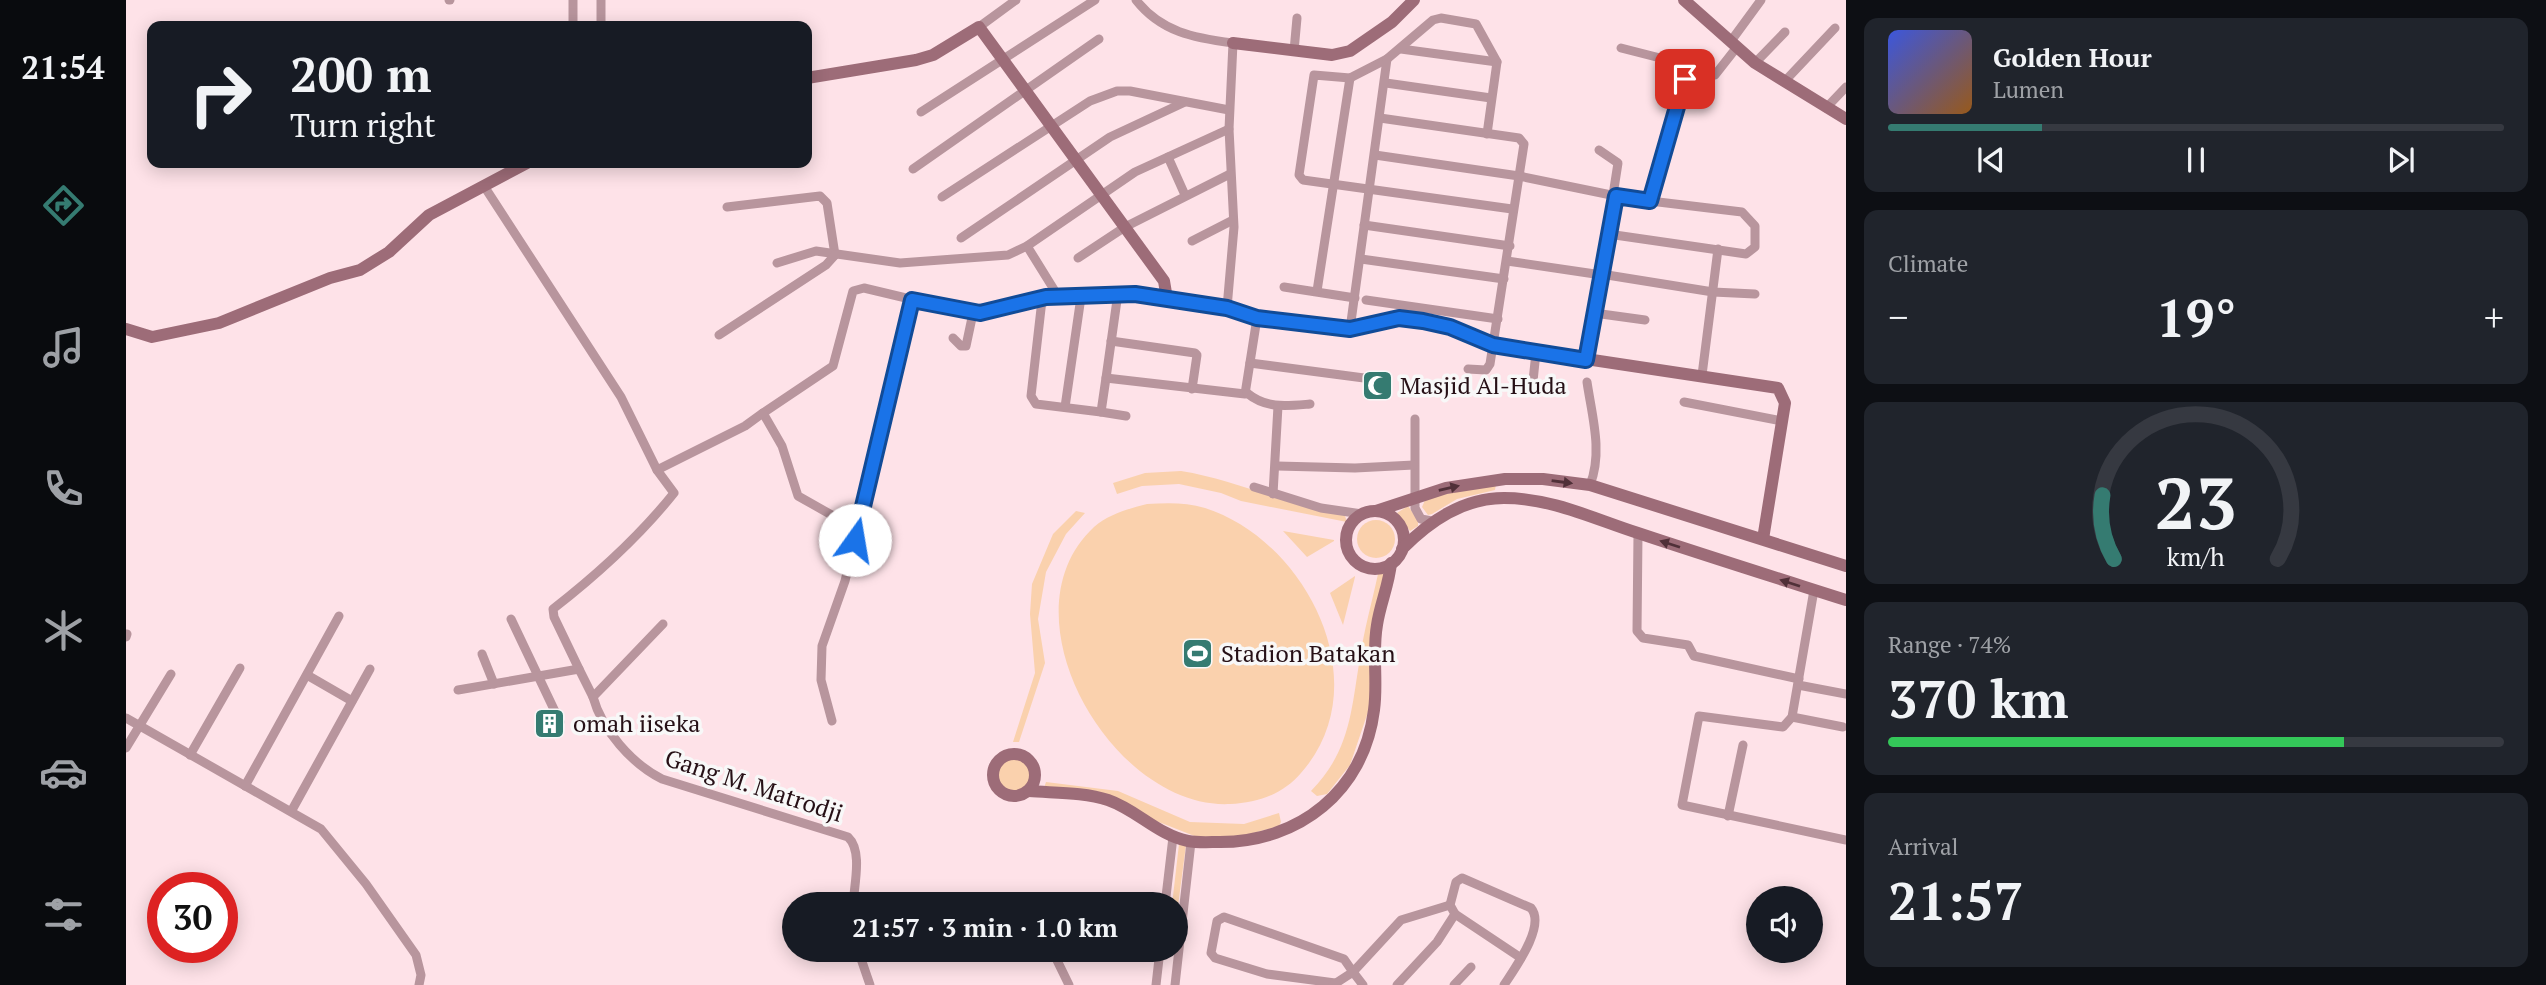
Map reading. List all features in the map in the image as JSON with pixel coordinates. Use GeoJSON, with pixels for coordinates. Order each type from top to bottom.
{"type":"FeatureCollection","features":[{"type":"Feature","properties":{"kind":"street"},"geometry":{"type":"LineString","coordinates":[[573,0],[573,21]]}},
{"type":"Feature","properties":{"kind":"street"},"geometry":{"type":"LineString","coordinates":[[601,0],[601,21]]}},
{"type":"Feature","properties":{"kind":"street"},"geometry":{"type":"LineString","coordinates":[[812,77],[916,61],[933,55],[1016,0]]}},
{"type":"Feature","properties":{"kind":"street"},"geometry":{"type":"LineString","coordinates":[[921,112],[1095,0]]}},
{"type":"Feature","properties":{"kind":"street"},"geometry":{"type":"LineString","coordinates":[[1136,0],[1159,24],[1183,34],[1332,55],[1350,51],[1409,2]]}},
{"type":"Feature","properties":{"kind":"street"},"geometry":{"type":"LineString","coordinates":[[1685,0],[1755,62],[1846,119]]}},
{"type":"Feature","properties":{"kind":"street"},"geometry":{"type":"LineString","coordinates":[[1650,201],[1688,71],[1694,68],[1705,74],[1715,75],[1761,0]]}},
{"type":"Feature","properties":{"kind":"street"},"geometry":{"type":"LineString","coordinates":[[1294,51],[1297,18]]}},
{"type":"Feature","properties":{"kind":"street"},"geometry":{"type":"LineString","coordinates":[[1487,134],[1497,62],[1473,22],[1436,19],[1387,59],[1350,78],[1314,75],[1299,175],[1303,180],[1335,186],[1511,209]]}},
{"type":"Feature","properties":{"kind":"street"},"geometry":{"type":"LineString","coordinates":[[979,27],[1125,227],[1165,290]]}},
{"type":"Feature","properties":{"kind":"street"},"geometry":{"type":"LineString","coordinates":[[1784,82],[1835,28]]}},
{"type":"Feature","properties":{"kind":"street"},"geometry":{"type":"LineString","coordinates":[[1755,62],[1785,32]]}},
{"type":"Feature","properties":{"kind":"street"},"geometry":{"type":"LineString","coordinates":[[913,169],[1100,40]]}},
{"type":"Feature","properties":{"kind":"street"},"geometry":{"type":"LineString","coordinates":[[1227,308],[1233,219],[1229,110],[1233,43]]}},
{"type":"Feature","properties":{"kind":"street"},"geometry":{"type":"LineString","coordinates":[[1621,48],[1668,60],[1688,71]]}},
{"type":"Feature","properties":{"kind":"street"},"geometry":{"type":"LineString","coordinates":[[1401,49],[1497,62]]}},
{"type":"Feature","properties":{"kind":"street"},"geometry":{"type":"LineString","coordinates":[[1350,329],[1386,83],[1387,59]]}},
{"type":"Feature","properties":{"kind":"street"},"geometry":{"type":"LineString","coordinates":[[1317,291],[1350,78]]}},
{"type":"Feature","properties":{"kind":"street"},"geometry":{"type":"LineString","coordinates":[[1386,83],[1491,98]]}},
{"type":"Feature","properties":{"kind":"street"},"geometry":{"type":"LineString","coordinates":[[1826,108],[1846,87]]}},
{"type":"Feature","properties":{"kind":"street"},"geometry":{"type":"LineString","coordinates":[[942,197],[1090,101],[1117,91],[1229,110]]}},
{"type":"Feature","properties":{"kind":"street"},"geometry":{"type":"LineString","coordinates":[[961,238],[1110,137],[1185,102]]}},
{"type":"Feature","properties":{"kind":"street"},"geometry":{"type":"LineString","coordinates":[[1380,118],[1522,140],[1519,176],[1511,209],[1510,246],[1488,369],[1468,369]]}},
{"type":"Feature","properties":{"kind":"street"},"geometry":{"type":"LineString","coordinates":[[776,263],[810,252],[900,263],[1008,255],[1027,246],[1101,194],[1168,157],[1229,129]]}},
{"type":"Feature","properties":{"kind":"street"},"geometry":{"type":"LineString","coordinates":[[1586,360],[1618,163],[1599,150]]}},
{"type":"Feature","properties":{"kind":"street"},"geometry":{"type":"LineString","coordinates":[[1375,155],[1519,176],[1650,201],[1742,212],[1751,218],[1755,226],[1755,247],[1752,252],[1718,249],[1608,234]]}},
{"type":"Feature","properties":{"kind":"street"},"geometry":{"type":"LineString","coordinates":[[1168,157],[1185,195]]}},
{"type":"Feature","properties":{"kind":"street"},"geometry":{"type":"LineString","coordinates":[[126,329],[152,337],[219,323],[330,278],[360,270],[389,252],[429,215],[518,168]]}},
{"type":"Feature","properties":{"kind":"street"},"geometry":{"type":"LineString","coordinates":[[1078,258],[1125,227],[1230,174]]}},
{"type":"Feature","properties":{"kind":"street"},"geometry":{"type":"LineString","coordinates":[[484,186],[621,397],[657,470],[745,426],[833,366],[853,291],[864,288],[974,313],[989,313],[1058,296],[1081,297],[1165,290],[1257,318],[1350,329],[1399,318],[1450,327],[1493,345],[1702,374],[1778,388],[1785,403],[1763,539]]}},
{"type":"Feature","properties":{"kind":"street"},"geometry":{"type":"LineString","coordinates":[[727,207],[820,196],[828,204],[835,255]]}},
{"type":"Feature","properties":{"kind":"street"},"geometry":{"type":"LineString","coordinates":[[1192,241],[1233,219]]}},
{"type":"Feature","properties":{"kind":"street"},"geometry":{"type":"LineString","coordinates":[[1364,225],[1510,246]]}},
{"type":"Feature","properties":{"kind":"street"},"geometry":{"type":"LineString","coordinates":[[1027,246],[1058,296]]}},
{"type":"Feature","properties":{"kind":"street"},"geometry":{"type":"LineString","coordinates":[[1702,374],[1718,249]]}},
{"type":"Feature","properties":{"kind":"street"},"geometry":{"type":"LineString","coordinates":[[719,335],[825,265],[835,255]]}},
{"type":"Feature","properties":{"kind":"street"},"geometry":{"type":"LineString","coordinates":[[1361,259],[1504,279]]}},
{"type":"Feature","properties":{"kind":"street"},"geometry":{"type":"LineString","coordinates":[[1507,261],[1713,292],[1755,294]]}},
{"type":"Feature","properties":{"kind":"street"},"geometry":{"type":"LineString","coordinates":[[1284,287],[1355,298]]}},
{"type":"Feature","properties":{"kind":"street"},"geometry":{"type":"LineString","coordinates":[[1101,412],[1118,293]]}},
{"type":"Feature","properties":{"kind":"street"},"geometry":{"type":"LineString","coordinates":[[1065,407],[1081,297]]}},
{"type":"Feature","properties":{"kind":"street"},"geometry":{"type":"LineString","coordinates":[[1044,298],[1031,396],[1036,404],[1126,416]]}},
{"type":"Feature","properties":{"kind":"street"},"geometry":{"type":"LineString","coordinates":[[832,721],[821,680],[822,646],[845,581],[912,300]]}},
{"type":"Feature","properties":{"kind":"street"},"geometry":{"type":"LineString","coordinates":[[1366,300],[1498,319]]}},
{"type":"Feature","properties":{"kind":"street"},"geometry":{"type":"LineString","coordinates":[[953,338],[961,346],[966,346],[974,313]]}},
{"type":"Feature","properties":{"kind":"street"},"geometry":{"type":"LineString","coordinates":[[1594,313],[1645,320]]}},
{"type":"Feature","properties":{"kind":"street"},"geometry":{"type":"LineString","coordinates":[[1247,393],[1257,318]]}},
{"type":"Feature","properties":{"kind":"street"},"geometry":{"type":"LineString","coordinates":[[1111,341],[1195,353],[1197,358],[1192,389]]}},
{"type":"Feature","properties":{"kind":"street"},"geometry":{"type":"LineString","coordinates":[[1532,391],[1536,352]]}},
{"type":"Feature","properties":{"kind":"street"},"geometry":{"type":"LineString","coordinates":[[1250,363],[1364,378]]}},
{"type":"Feature","properties":{"kind":"street"},"geometry":{"type":"LineString","coordinates":[[1106,378],[1232,395],[1247,393],[1264,403],[1278,406],[1310,404]]}},
{"type":"Feature","properties":{"kind":"street"},"geometry":{"type":"LineString","coordinates":[[1587,382],[1597,448],[1595,470],[1590,485]]}},
{"type":"Feature","properties":{"kind":"street"},"geometry":{"type":"LineString","coordinates":[[1684,402],[1782,421]]}},
{"type":"Feature","properties":{"kind":"street"},"geometry":{"type":"LineString","coordinates":[[1273,494],[1277,466],[1278,406]]}},
{"type":"Feature","properties":{"kind":"street"},"geometry":{"type":"LineString","coordinates":[[763,413],[782,446],[798,496],[837,518],[860,520]]}},
{"type":"Feature","properties":{"kind":"street"},"geometry":{"type":"LineString","coordinates":[[1415,419],[1415,508],[1421,519],[1432,521]]}},
{"type":"Feature","properties":{"kind":"street"},"geometry":{"type":"LineString","coordinates":[[1277,466],[1355,468],[1414,465]]}},
{"type":"Feature","properties":{"kind":"street","name":"Gang M. Matrodji"},"geometry":{"type":"LineString","coordinates":[[657,470],[674,493],[647,527],[606,567],[553,609],[554,617],[606,727],[643,768],[653,775],[848,837],[855,846],[856,855],[854,892]]}},
{"type":"Feature","properties":{"kind":"street"},"geometry":{"type":"LineString","coordinates":[[1846,566],[1590,485],[1538,479],[1504,479],[1446,488],[1369,512],[1350,526],[1346,534],[1348,551],[1366,567],[1375,569],[1391,563],[1432,521],[1455,508],[1504,498],[1535,501],[1581,512],[1638,534],[1846,600]]}},
{"type":"Feature","properties":{"kind":"street"},"geometry":{"type":"LineString","coordinates":[[1504,479],[1504,498]]}},
{"type":"Feature","properties":{"kind":"street"},"geometry":{"type":"LineString","coordinates":[[1535,501],[1538,479]]}},
{"type":"Feature","properties":{"kind":"street"},"geometry":{"type":"LineString","coordinates":[[1254,487],[1321,508],[1369,512],[1396,519],[1402,528],[1402,549]]}},
{"type":"Feature","properties":{"kind":"street"},"geometry":{"type":"LineString","coordinates":[[1638,534],[1637,631],[1643,638],[1688,645],[1694,656],[1846,694]]}},
{"type":"Feature","properties":{"kind":"street"},"geometry":{"type":"LineString","coordinates":[[1029,791],[1107,800],[1173,837],[1191,842],[1237,842],[1280,834],[1302,824],[1327,805],[1364,749],[1372,720],[1376,627],[1389,584],[1391,563]]}},
{"type":"Feature","properties":{"kind":"street"},"geometry":{"type":"LineString","coordinates":[[1814,590],[1792,717],[1783,727],[1704,714],[1697,718],[1682,805],[1846,840]]}},
{"type":"Feature","properties":{"kind":"street"},"geometry":{"type":"LineString","coordinates":[[245,786],[339,616]]}},
{"type":"Feature","properties":{"kind":"street"},"geometry":{"type":"LineString","coordinates":[[511,619],[560,722]]}},
{"type":"Feature","properties":{"kind":"street"},"geometry":{"type":"LineString","coordinates":[[593,697],[663,624]]}},
{"type":"Feature","properties":{"kind":"street"},"geometry":{"type":"LineString","coordinates":[[482,654],[494,684]]}},
{"type":"Feature","properties":{"kind":"street"},"geometry":{"type":"LineString","coordinates":[[190,755],[240,668]]}},
{"type":"Feature","properties":{"kind":"street"},"geometry":{"type":"LineString","coordinates":[[292,810],[370,669]]}},
{"type":"Feature","properties":{"kind":"street"},"geometry":{"type":"LineString","coordinates":[[458,690],[579,669]]}},
{"type":"Feature","properties":{"kind":"street"},"geometry":{"type":"LineString","coordinates":[[126,747],[172,674]]}},
{"type":"Feature","properties":{"kind":"street"},"geometry":{"type":"LineString","coordinates":[[307,675],[352,701]]}},
{"type":"Feature","properties":{"kind":"street"},"geometry":{"type":"LineString","coordinates":[[1792,717],[1843,727]]}},
{"type":"Feature","properties":{"kind":"street"},"geometry":{"type":"LineString","coordinates":[[126,718],[292,810],[321,829],[366,884],[416,955],[421,975],[419,985]]}},
{"type":"Feature","properties":{"kind":"street"},"geometry":{"type":"LineString","coordinates":[[1728,816],[1743,745]]}},
{"type":"Feature","properties":{"kind":"street"},"geometry":{"type":"LineString","coordinates":[[1167,892],[1173,837]]}},
{"type":"Feature","properties":{"kind":"street"},"geometry":{"type":"LineString","coordinates":[[1175,985],[1191,842]]}},
{"type":"Feature","properties":{"kind":"street"},"geometry":{"type":"LineString","coordinates":[[1397,985],[1437,942],[1452,910],[1456,882],[1462,878],[1531,908],[1537,918],[1521,958],[1504,985]]}},
{"type":"Feature","properties":{"kind":"street"},"geometry":{"type":"LineString","coordinates":[[1363,985],[1353,972],[1344,959],[1224,917],[1217,921],[1211,953],[1215,958],[1267,975],[1334,984],[1353,972],[1401,920],[1452,910],[1521,958]]}},
{"type":"Feature","properties":{"kind":"street"},"geometry":{"type":"LineString","coordinates":[[862,962],[870,985]]}},
{"type":"Feature","properties":{"kind":"street"},"geometry":{"type":"LineString","coordinates":[[1058,962],[1069,985]]}},
{"type":"Feature","properties":{"kind":"street"},"geometry":{"type":"LineString","coordinates":[[1156,985],[1159,962]]}},
{"type":"Feature","properties":{"kind":"street"},"geometry":{"type":"LineString","coordinates":[[1454,985],[1471,967]]}},
{"type":"Feature","properties":{"kind":"shaded area"},"geometry":{"type":"Polygon","coordinates":[[[1181,471],[1222,480],[1303,505],[1344,513],[1347,522],[1241,501],[1221,493],[1179,484],[1142,486],[1117,494],[1113,483],[1145,473],[1181,471]]]}},
{"type":"Feature","properties":{"kind":"shaded area"},"geometry":{"type":"Polygon","coordinates":[[[1496,484],[1495,490],[1457,499],[1432,514],[1428,515],[1422,507],[1426,498],[1496,484]]]}},
{"type":"Feature","properties":{"kind":"shaded area","name":"Stadion Batakan"},"geometry":{"type":"Polygon","coordinates":[[[1176,503],[1198,506],[1241,525],[1274,550],[1301,582],[1320,619],[1332,658],[1334,699],[1324,737],[1301,773],[1286,787],[1269,796],[1230,804],[1187,797],[1146,776],[1111,742],[1082,701],[1064,655],[1059,608],[1068,564],[1100,522],[1119,512],[1147,504],[1176,503]]]}},
{"type":"Feature","properties":{"kind":"shaded area"},"geometry":{"type":"Polygon","coordinates":[[[1408,506],[1418,520],[1418,526],[1410,531],[1397,513],[1408,506]]]}},
{"type":"Feature","properties":{"kind":"shaded area"},"geometry":{"type":"Polygon","coordinates":[[[1076,511],[1085,513],[1066,534],[1046,572],[1038,619],[1045,663],[1019,742],[1013,742],[1035,673],[1030,614],[1032,584],[1053,534],[1076,511]]]}},
{"type":"Feature","properties":{"kind":"shaded area"},"geometry":{"type":"Polygon","coordinates":[[[1376,520],[1389,526],[1395,539],[1389,552],[1376,558],[1363,552],[1357,539],[1363,526],[1376,520]]]}},
{"type":"Feature","properties":{"kind":"shaded area"},"geometry":{"type":"Polygon","coordinates":[[[1283,531],[1334,540],[1334,541],[1307,557],[1283,531]]]}},
{"type":"Feature","properties":{"kind":"shaded area"},"geometry":{"type":"Polygon","coordinates":[[[1378,574],[1385,574],[1369,709],[1350,765],[1327,794],[1317,796],[1311,791],[1334,760],[1347,729],[1378,574]]]}},
{"type":"Feature","properties":{"kind":"shaded area"},"geometry":{"type":"Polygon","coordinates":[[[1355,577],[1343,625],[1330,593],[1355,577]]]}},
{"type":"Feature","properties":{"kind":"shaded area"},"geometry":{"type":"Polygon","coordinates":[[[1014,757],[1027,763],[1033,776],[1027,789],[1014,795],[1001,789],[995,776],[1001,763],[1014,757]]]}},
{"type":"Feature","properties":{"kind":"shaded area"},"geometry":{"type":"Polygon","coordinates":[[[1046,782],[1118,791],[1190,822],[1244,824],[1279,813],[1281,822],[1279,826],[1238,837],[1197,837],[1141,815],[1044,788],[1046,782]]]}},
{"type":"Feature","properties":{"kind":"shaded area"},"geometry":{"type":"Polygon","coordinates":[[[1179,844],[1186,845],[1180,892],[1173,892],[1179,844]]]}},
{"type":"Feature","properties":{"kind":"place","name":"Masjid Al-Huda"},"geometry":{"type":"Point","coordinates":[1377,386]}},
{"type":"Feature","properties":{"kind":"place","name":"Stadion Batakan"},"geometry":{"type":"Point","coordinates":[1198,654]}},
{"type":"Feature","properties":{"kind":"place","name":"omah iiseka"},"geometry":{"type":"Point","coordinates":[550,724]}},
{"type":"Feature","properties":{"kind":"route"},"geometry":{"type":"LineString","coordinates":[[855,540],[878,433],[912,300],[969,313],[989,313],[1046,297],[1135,294],[1227,308],[1257,318],[1350,329],[1374,326],[1399,318],[1423,321],[1450,327],[1493,345],[1586,360],[1616,196],[1650,201],[1676,119],[1685,79]]}}]}
